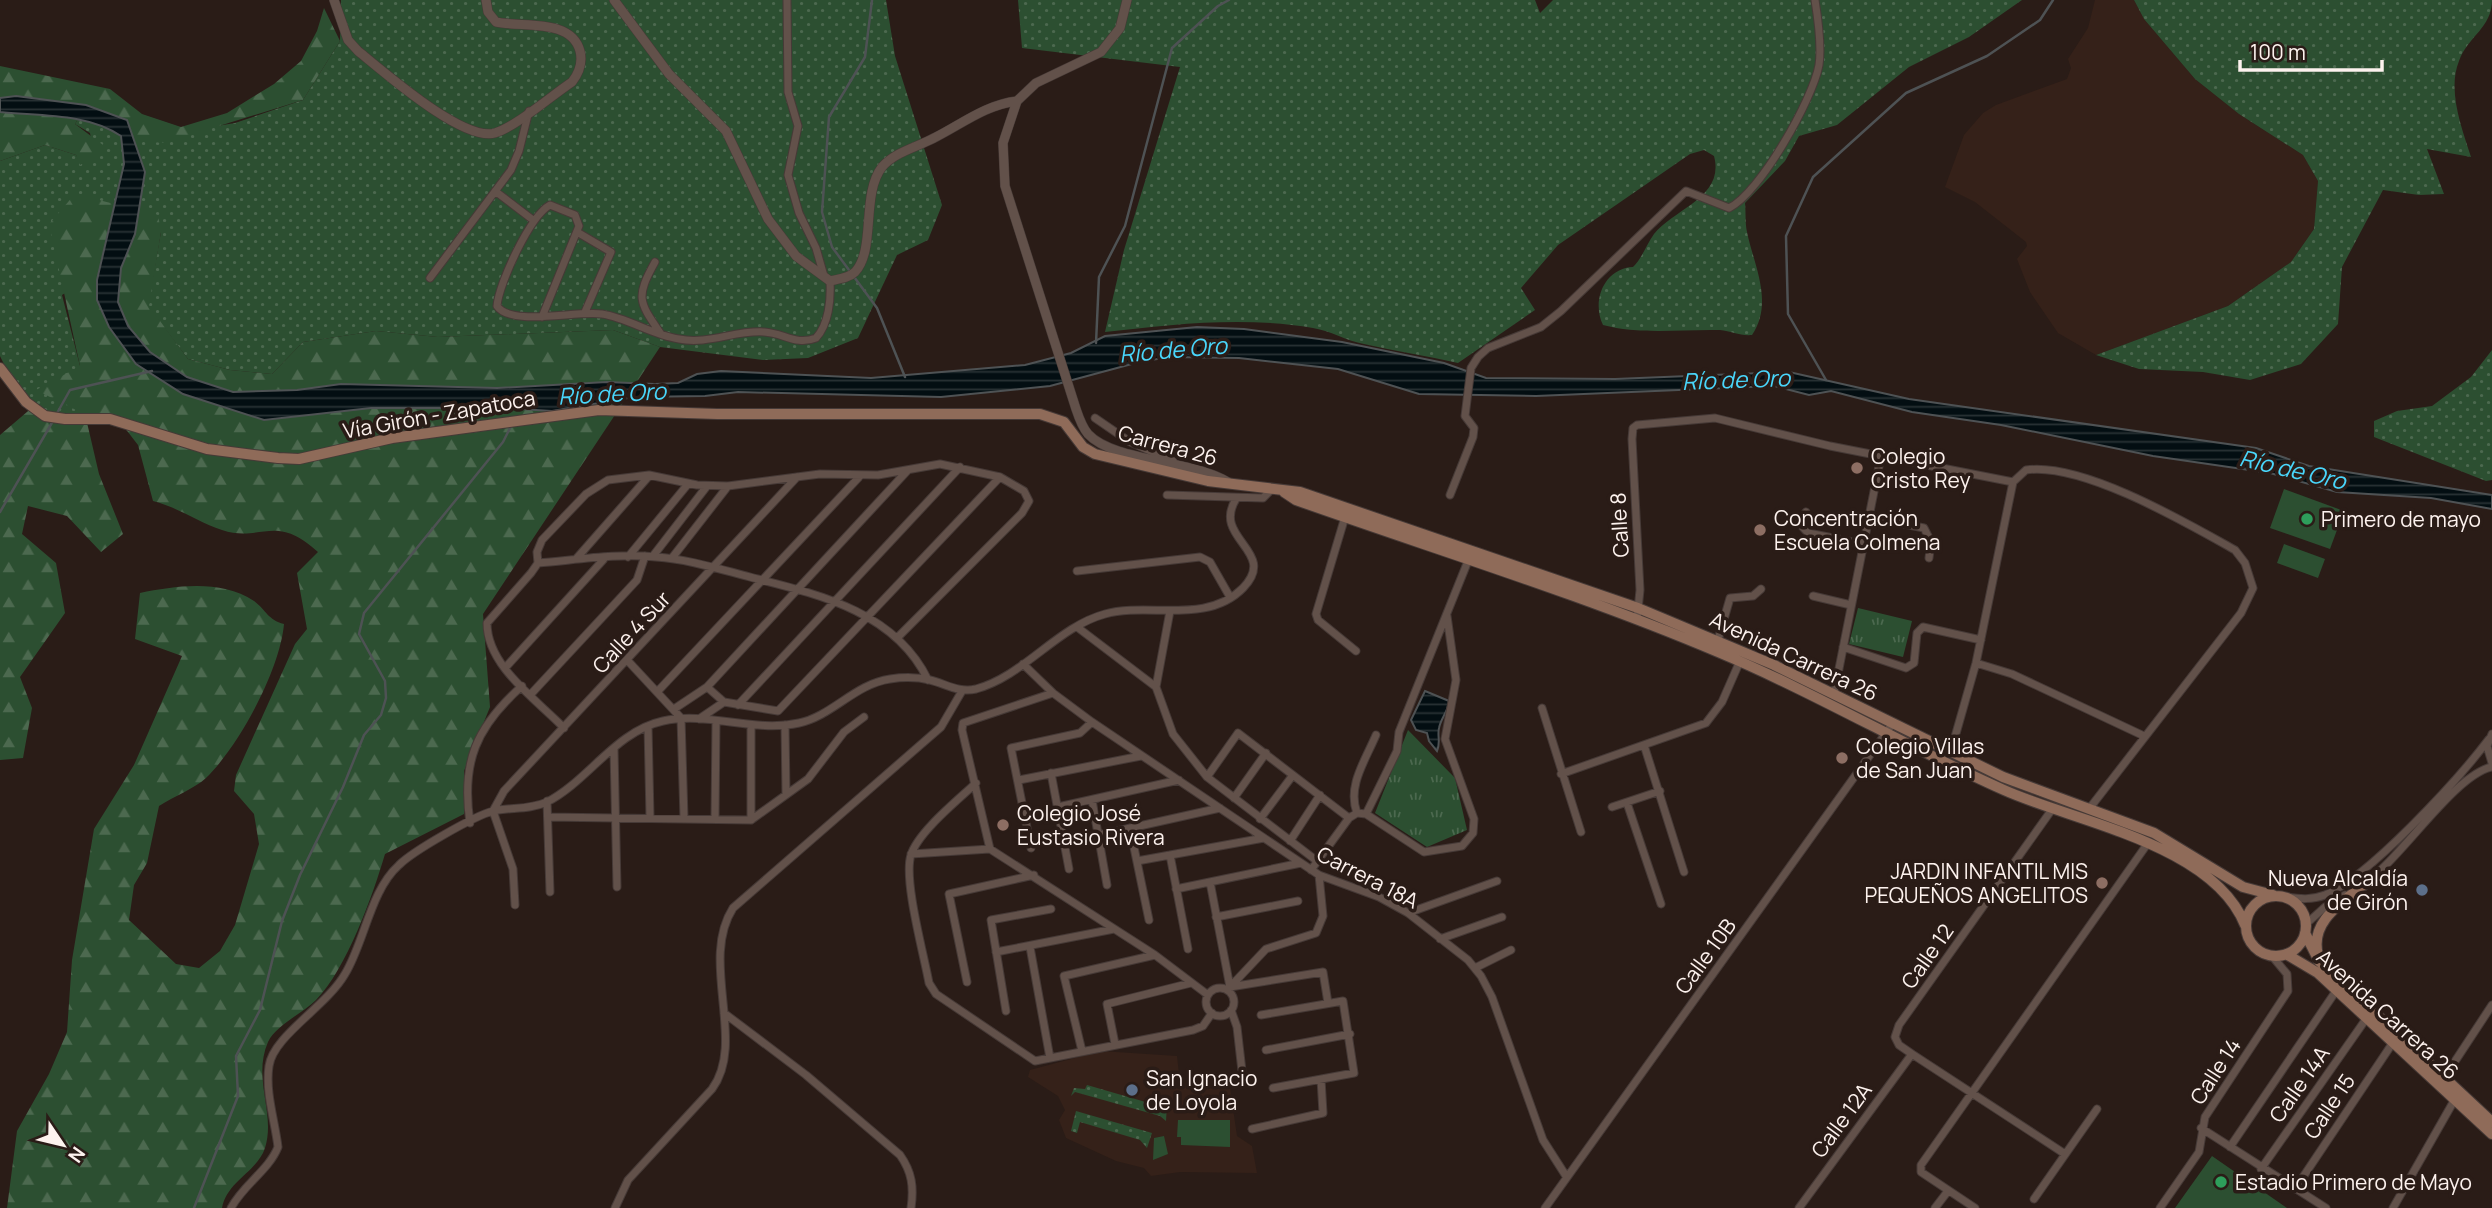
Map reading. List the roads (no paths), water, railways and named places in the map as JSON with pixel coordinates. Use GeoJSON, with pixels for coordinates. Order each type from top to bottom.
{"type":"FeatureCollection","features":[{"type":"Feature","properties":{"kind":"main road","name":"Vía Girón - Zapatoca"},"geometry":{"type":"LineString","coordinates":[[0,368],[26,402],[45,416],[110,419],[207,449],[299,459],[369,442],[531,417],[599,410],[717,414],[1040,414],[1064,422],[1079,443],[1095,454],[1166,473],[1228,482]]}},
{"type":"Feature","properties":{"kind":"main road","name":"Avenida Carrera 26"},"geometry":{"type":"LineString","coordinates":[[1228,482],[1300,492],[1638,614],[1890,728],[1951,751],[2003,777],[2154,833],[2243,887],[2273,895]]}},
{"type":"Feature","properties":{"kind":"main road","name":"Avenida Carrera 26"},"geometry":{"type":"LineString","coordinates":[[1277,490],[1296,500],[1468,561],[1718,640],[1834,694],[2005,791],[2148,843],[2224,891],[2237,905],[2245,925]]}},
{"type":"Feature","properties":{"kind":"main road"},"geometry":{"type":"LineString","coordinates":[[2319,961],[2316,939],[2322,922],[2366,884]]}},
{"type":"Feature","properties":{"kind":"main road"},"geometry":{"type":"LineString","coordinates":[[2273,895],[2287,897],[2298,905],[2306,929],[2298,946],[2286,954],[2272,956],[2253,946],[2245,925],[2253,905],[2273,895]]}},
{"type":"Feature","properties":{"kind":"main road","name":"Avenida Carrera 26"},"geometry":{"type":"LineString","coordinates":[[2306,929],[2319,961],[2492,1122]]}},
{"type":"Feature","properties":{"kind":"main road","name":"Avenida Carrera 26"},"geometry":{"type":"LineString","coordinates":[[2286,954],[2312,969],[2492,1134]]}},
{"type":"Feature","properties":{"kind":"street"},"geometry":{"type":"LineString","coordinates":[[334,0],[348,40],[358,51],[465,129],[491,134],[505,129],[577,75],[581,59],[575,39],[565,31],[496,22],[488,12],[486,0]]}},
{"type":"Feature","properties":{"kind":"street"},"geometry":{"type":"LineString","coordinates":[[614,0],[669,74],[726,131],[768,219],[796,256],[827,278],[847,277],[856,271],[864,250],[870,203],[884,166],[897,155],[979,112],[1017,101],[1036,83],[1101,52],[1120,28],[1127,0]]}},
{"type":"Feature","properties":{"kind":"street"},"geometry":{"type":"LineString","coordinates":[[542,317],[577,232],[578,220],[559,206],[550,205],[533,220],[506,277],[498,306],[507,315],[542,317],[585,312],[605,314],[662,335],[694,341],[769,332],[798,342],[816,338],[824,327],[831,294],[816,248],[799,213],[788,175],[799,126],[788,92],[787,0]]}},
{"type":"Feature","properties":{"kind":"street"},"geometry":{"type":"LineString","coordinates":[[1450,495],[1473,437],[1474,428],[1465,416],[1471,368],[1488,348],[1527,334],[1561,311],[1686,191],[1729,208],[1748,196],[1807,103],[1819,63],[1815,0]]}},
{"type":"Feature","properties":{"kind":"street","name":"Carrera 26"},"geometry":{"type":"LineString","coordinates":[[1017,101],[1003,142],[1002,169],[1076,410],[1087,433],[1106,447],[1211,472],[1228,482]]}},
{"type":"Feature","properties":{"kind":"street"},"geometry":{"type":"LineString","coordinates":[[430,278],[516,160],[529,111]]}},
{"type":"Feature","properties":{"kind":"street"},"geometry":{"type":"LineString","coordinates":[[495,191],[533,220]]}},
{"type":"Feature","properties":{"kind":"street"},"geometry":{"type":"LineString","coordinates":[[577,232],[611,252],[585,312]]}},
{"type":"Feature","properties":{"kind":"street"},"geometry":{"type":"LineString","coordinates":[[654,262],[640,293],[641,303],[662,335]]}},
{"type":"Feature","properties":{"kind":"street"},"geometry":{"type":"LineString","coordinates":[[1095,418],[1130,442],[1179,464]]}},
{"type":"Feature","properties":{"kind":"street","name":"Calle 8"},"geometry":{"type":"LineString","coordinates":[[1638,614],[1633,428],[1637,425],[1715,418],[1881,456]]}},
{"type":"Feature","properties":{"kind":"street"},"geometry":{"type":"LineString","coordinates":[[1834,694],[1881,456],[2013,482]]}},
{"type":"Feature","properties":{"kind":"street"},"geometry":{"type":"LineString","coordinates":[[538,562],[537,552],[542,540],[597,485],[608,480],[649,475],[688,484],[728,486],[840,473],[861,475],[940,464],[1000,477],[1028,495],[1026,507],[898,637]]}},
{"type":"Feature","properties":{"kind":"street"},"geometry":{"type":"LineString","coordinates":[[738,705],[960,467]]}},
{"type":"Feature","properties":{"kind":"street"},"geometry":{"type":"LineString","coordinates":[[1951,751],[1976,663],[2013,482],[2026,470],[2041,468],[2102,486],[2235,550],[2245,563],[2253,588],[2241,613],[2089,809]]}},
{"type":"Feature","properties":{"kind":"street"},"geometry":{"type":"LineString","coordinates":[[674,709],[707,687],[909,470]]}},
{"type":"Feature","properties":{"kind":"street"},"geometry":{"type":"LineString","coordinates":[[576,559],[649,475]]}},
{"type":"Feature","properties":{"kind":"street"},"geometry":{"type":"LineString","coordinates":[[658,691],[861,475]]}},
{"type":"Feature","properties":{"kind":"street","name":"Calle 4 Sur"},"geometry":{"type":"LineString","coordinates":[[493,811],[504,791],[797,477]]}},
{"type":"Feature","properties":{"kind":"street"},"geometry":{"type":"LineString","coordinates":[[707,687],[724,702],[778,711],[1000,477]]}},
{"type":"Feature","properties":{"kind":"street"},"geometry":{"type":"LineString","coordinates":[[628,557],[688,484]]}},
{"type":"Feature","properties":{"kind":"street"},"geometry":{"type":"LineString","coordinates":[[531,694],[637,580],[649,556],[707,486]]}},
{"type":"Feature","properties":{"kind":"street"},"geometry":{"type":"LineString","coordinates":[[672,558],[728,486]]}},
{"type":"Feature","properties":{"kind":"street"},"geometry":{"type":"LineString","coordinates":[[1167,495],[1263,498],[1277,490]]}},
{"type":"Feature","properties":{"kind":"street"},"geometry":{"type":"LineString","coordinates":[[231,1208],[239,1193],[274,1156],[278,1147],[268,1068],[280,1039],[325,1002],[340,984],[352,964],[378,898],[398,865],[493,811],[524,808],[547,802],[648,726],[681,718],[751,726],[785,725],[817,718],[882,680],[929,680],[962,691],[986,685],[1023,664],[1077,627],[1112,612],[1198,608],[1230,597],[1245,586],[1254,569],[1251,555],[1229,523],[1229,512],[1236,499]]}},
{"type":"Feature","properties":{"kind":"street"},"geometry":{"type":"LineString","coordinates":[[1806,512],[1799,523],[1808,533],[1863,544]]}},
{"type":"Feature","properties":{"kind":"street"},"geometry":{"type":"LineString","coordinates":[[1345,517],[1316,614],[1326,627],[1356,651]]}},
{"type":"Feature","properties":{"kind":"street"},"geometry":{"type":"LineString","coordinates":[[1869,517],[1924,528],[1931,542],[1929,558]]}},
{"type":"Feature","properties":{"kind":"street"},"geometry":{"type":"LineString","coordinates":[[564,728],[505,668],[490,643],[487,623],[538,562],[649,556],[672,558],[799,590],[866,616],[898,637],[916,657],[929,680]]}},
{"type":"Feature","properties":{"kind":"street"},"geometry":{"type":"LineString","coordinates":[[1077,570],[1200,557],[1210,562],[1230,597]]}},
{"type":"Feature","properties":{"kind":"street"},"geometry":{"type":"LineString","coordinates":[[505,668],[604,559]]}},
{"type":"Feature","properties":{"kind":"street"},"geometry":{"type":"LineString","coordinates":[[1311,870],[1349,818],[1362,813],[1396,751],[1399,732],[1468,561]]}},
{"type":"Feature","properties":{"kind":"street"},"geometry":{"type":"LineString","coordinates":[[1718,640],[1730,598],[1753,596],[1761,589]]}},
{"type":"Feature","properties":{"kind":"street"},"geometry":{"type":"LineString","coordinates":[[1813,596],[1851,605]]}},
{"type":"Feature","properties":{"kind":"street"},"geometry":{"type":"LineString","coordinates":[[1170,611],[1156,687],[1173,734],[1207,777],[1317,861]]}},
{"type":"Feature","properties":{"kind":"street"},"geometry":{"type":"LineString","coordinates":[[1376,736],[1353,788],[1353,801],[1362,813],[1424,852],[1462,846],[1473,833],[1474,819],[1445,739],[1455,680],[1447,616]]}},
{"type":"Feature","properties":{"kind":"street"},"geometry":{"type":"LineString","coordinates":[[1077,627],[1156,687]]}},
{"type":"Feature","properties":{"kind":"street"},"geometry":{"type":"LineString","coordinates":[[1843,647],[1906,668],[1914,663],[1917,633],[1923,627],[1981,640]]}},
{"type":"Feature","properties":{"kind":"street"},"geometry":{"type":"LineString","coordinates":[[628,661],[681,718],[684,818]]}},
{"type":"Feature","properties":{"kind":"street"},"geometry":{"type":"LineString","coordinates":[[1561,774],[1706,723],[1722,702],[1740,661]]}},
{"type":"Feature","properties":{"kind":"street"},"geometry":{"type":"LineString","coordinates":[[1976,663],[2012,674],[2144,736]]}},
{"type":"Feature","properties":{"kind":"street","name":"Carrera 18A"},"geometry":{"type":"LineString","coordinates":[[1023,664],[1053,693],[1141,757],[1319,875],[1379,897],[1408,913],[1475,968],[1492,997],[1543,1140],[1566,1176]]}},
{"type":"Feature","properties":{"kind":"street"},"geometry":{"type":"LineString","coordinates":[[470,823],[466,778],[470,760],[489,720],[522,686]]}},
{"type":"Feature","properties":{"kind":"street"},"geometry":{"type":"LineString","coordinates":[[615,1208],[628,1180],[719,1080],[723,1064],[724,1013],[721,937],[733,908],[941,727],[962,691]]}},
{"type":"Feature","properties":{"kind":"street"},"geometry":{"type":"LineString","coordinates":[[990,849],[962,730],[963,723],[1053,693]]}},
{"type":"Feature","properties":{"kind":"street"},"geometry":{"type":"LineString","coordinates":[[699,719],[724,702]]}},
{"type":"Feature","properties":{"kind":"street"},"geometry":{"type":"LineString","coordinates":[[1542,708],[1581,832]]}},
{"type":"Feature","properties":{"kind":"street"},"geometry":{"type":"LineString","coordinates":[[548,817],[751,820],[814,773],[844,732],[864,717]]}},
{"type":"Feature","properties":{"kind":"street"},"geometry":{"type":"LineString","coordinates":[[715,819],[716,722]]}},
{"type":"Feature","properties":{"kind":"street"},"geometry":{"type":"LineString","coordinates":[[1031,848],[1012,746],[1080,733],[1092,722]]}},
{"type":"Feature","properties":{"kind":"street"},"geometry":{"type":"LineString","coordinates":[[785,725],[786,794]]}},
{"type":"Feature","properties":{"kind":"street"},"geometry":{"type":"LineString","coordinates":[[648,726],[650,817]]}},
{"type":"Feature","properties":{"kind":"street"},"geometry":{"type":"LineString","coordinates":[[751,726],[751,820]]}},
{"type":"Feature","properties":{"kind":"street","name":"Calle 10B"},"geometry":{"type":"LineString","coordinates":[[1545,1208],[1890,728]]}},
{"type":"Feature","properties":{"kind":"street"},"geometry":{"type":"LineString","coordinates":[[1207,777],[1238,733],[1349,818]]}},
{"type":"Feature","properties":{"kind":"street"},"geometry":{"type":"LineString","coordinates":[[2306,929],[2325,907],[2366,884],[2393,860],[2466,781],[2492,765],[2488,754],[2490,737]]}},
{"type":"Feature","properties":{"kind":"street"},"geometry":{"type":"LineString","coordinates":[[2287,897],[2322,896],[2352,880],[2459,774],[2490,737]]}},
{"type":"Feature","properties":{"kind":"street"},"geometry":{"type":"LineString","coordinates":[[1644,745],[1684,872]]}},
{"type":"Feature","properties":{"kind":"street"},"geometry":{"type":"LineString","coordinates":[[614,749],[617,887]]}},
{"type":"Feature","properties":{"kind":"street"},"geometry":{"type":"LineString","coordinates":[[1234,798],[1266,753]]}},
{"type":"Feature","properties":{"kind":"street"},"geometry":{"type":"LineString","coordinates":[[1019,780],[1141,757]]}},
{"type":"Feature","properties":{"kind":"street"},"geometry":{"type":"LineString","coordinates":[[1051,773],[1069,869]]}},
{"type":"Feature","properties":{"kind":"street"},"geometry":{"type":"LineString","coordinates":[[1260,819],[1293,775]]}},
{"type":"Feature","properties":{"kind":"street"},"geometry":{"type":"LineString","coordinates":[[1058,807],[1178,780]]}},
{"type":"Feature","properties":{"kind":"street"},"geometry":{"type":"LineString","coordinates":[[976,783],[923,836],[911,854],[909,876],[929,983],[936,994],[1031,1060],[1193,1030],[1203,1026],[1212,1013]]}},
{"type":"Feature","properties":{"kind":"street"},"geometry":{"type":"LineString","coordinates":[[1612,807],[1660,791]]}},
{"type":"Feature","properties":{"kind":"street"},"geometry":{"type":"LineString","coordinates":[[1290,841],[1320,795]]}},
{"type":"Feature","properties":{"kind":"street"},"geometry":{"type":"LineString","coordinates":[[1092,800],[1107,885]]}},
{"type":"Feature","properties":{"kind":"street"},"geometry":{"type":"LineString","coordinates":[[547,802],[550,892]]}},
{"type":"Feature","properties":{"kind":"street"},"geometry":{"type":"LineString","coordinates":[[1627,803],[1661,904]]}},
{"type":"Feature","properties":{"kind":"street"},"geometry":{"type":"LineString","coordinates":[[1099,835],[1220,808]]}},
{"type":"Feature","properties":{"kind":"street","name":"Calle 12"},"geometry":{"type":"LineString","coordinates":[[1912,1054],[1899,1045],[1895,1037],[1899,1025],[2053,808]]}},
{"type":"Feature","properties":{"kind":"street"},"geometry":{"type":"LineString","coordinates":[[493,811],[513,869],[515,905]]}},
{"type":"Feature","properties":{"kind":"street"},"geometry":{"type":"LineString","coordinates":[[1130,828],[1149,920]]}},
{"type":"Feature","properties":{"kind":"street"},"geometry":{"type":"LineString","coordinates":[[1137,861],[1264,838]]}},
{"type":"Feature","properties":{"kind":"street"},"geometry":{"type":"LineString","coordinates":[[1975,1208],[1921,1172],[1921,1165],[2148,843]]}},
{"type":"Feature","properties":{"kind":"street"},"geometry":{"type":"LineString","coordinates":[[911,854],[990,849],[1034,875],[1155,956],[1208,995]]}},
{"type":"Feature","properties":{"kind":"street"},"geometry":{"type":"LineString","coordinates":[[1170,855],[1188,949]]}},
{"type":"Feature","properties":{"kind":"street"},"geometry":{"type":"LineString","coordinates":[[1176,889],[1301,863]]}},
{"type":"Feature","properties":{"kind":"street"},"geometry":{"type":"LineString","coordinates":[[967,982],[949,894],[1034,875]]}},
{"type":"Feature","properties":{"kind":"street"},"geometry":{"type":"LineString","coordinates":[[1228,989],[1266,949],[1316,933],[1323,916],[1319,875]]}},
{"type":"Feature","properties":{"kind":"street"},"geometry":{"type":"LineString","coordinates":[[1408,913],[1497,881]]}},
{"type":"Feature","properties":{"kind":"street"},"geometry":{"type":"LineString","coordinates":[[1209,882],[1228,989],[1233,997],[1231,1010],[1237,1027],[1242,1071]]}},
{"type":"Feature","properties":{"kind":"street"},"geometry":{"type":"LineString","coordinates":[[1216,917],[1298,901]]}},
{"type":"Feature","properties":{"kind":"street"},"geometry":{"type":"LineString","coordinates":[[1006,1011],[991,920],[1051,909]]}},
{"type":"Feature","properties":{"kind":"street"},"geometry":{"type":"LineString","coordinates":[[1440,939],[1502,917]]}},
{"type":"Feature","properties":{"kind":"street"},"geometry":{"type":"LineString","coordinates":[[996,952],[1114,929]]}},
{"type":"Feature","properties":{"kind":"street"},"geometry":{"type":"LineString","coordinates":[[1030,947],[1050,1058]]}},
{"type":"Feature","properties":{"kind":"street"},"geometry":{"type":"LineString","coordinates":[[1475,968],[1511,950]]}},
{"type":"Feature","properties":{"kind":"street"},"geometry":{"type":"LineString","coordinates":[[1083,1051],[1064,976],[1155,956]]}},
{"type":"Feature","properties":{"kind":"street","name":"Calle 14"},"geometry":{"type":"LineString","coordinates":[[2160,1208],[2199,1152],[2201,1128],[2212,1105],[2288,991],[2287,974],[2272,956]]}},
{"type":"Feature","properties":{"kind":"street"},"geometry":{"type":"LineString","coordinates":[[1231,1010],[1220,1016],[1212,1013],[1206,1003],[1208,995],[1216,989],[1323,972],[1328,1003]]}},
{"type":"Feature","properties":{"kind":"street"},"geometry":{"type":"LineString","coordinates":[[1115,1044],[1107,1004],[1191,983]]}},
{"type":"Feature","properties":{"kind":"street"},"geometry":{"type":"LineString","coordinates":[[2230,1147],[2336,991]]}},
{"type":"Feature","properties":{"kind":"street"},"geometry":{"type":"LineString","coordinates":[[1261,1015],[1344,1002],[1350,1034],[1355,1072],[1273,1088]]}},
{"type":"Feature","properties":{"kind":"street"},"geometry":{"type":"LineString","coordinates":[[2444,1078],[2492,1005]]}},
{"type":"Feature","properties":{"kind":"street"},"geometry":{"type":"LineString","coordinates":[[724,1013],[806,1075],[900,1155],[909,1168],[912,1183],[911,1208]]}},
{"type":"Feature","properties":{"kind":"street","name":"Calle 14A"},"geometry":{"type":"LineString","coordinates":[[2262,1169],[2366,1019]]}},
{"type":"Feature","properties":{"kind":"street"},"geometry":{"type":"LineString","coordinates":[[1266,1050],[1350,1034]]}},
{"type":"Feature","properties":{"kind":"street","name":"Calle 15"},"geometry":{"type":"LineString","coordinates":[[2295,1189],[2392,1044]]}},
{"type":"Feature","properties":{"kind":"street"},"geometry":{"type":"LineString","coordinates":[[1912,1054],[2065,1154]]}},
{"type":"Feature","properties":{"kind":"street","name":"Calle 12A"},"geometry":{"type":"LineString","coordinates":[[1799,1208],[1912,1054]]}},
{"type":"Feature","properties":{"kind":"street"},"geometry":{"type":"LineString","coordinates":[[1252,1129],[1323,1113],[1321,1079]]}},
{"type":"Feature","properties":{"kind":"street"},"geometry":{"type":"LineString","coordinates":[[2393,1208],[2455,1100]]}},
{"type":"Feature","properties":{"kind":"street"},"geometry":{"type":"LineString","coordinates":[[2034,1199],[2097,1109]]}},
{"type":"Feature","properties":{"kind":"street"},"geometry":{"type":"LineString","coordinates":[[2201,1128],[2326,1208]]}},
{"type":"Feature","properties":{"kind":"street"},"geometry":{"type":"LineString","coordinates":[[1935,1208],[1948,1191]]}},
{"type":"Feature","properties":{"kind":"water","name":"Río de Oro"},"geometry":{"type":"Polygon","coordinates":[[[16,96],[86,105],[127,120],[145,172],[135,234],[121,268],[118,302],[128,326],[150,352],[187,377],[233,392],[297,390],[341,384],[497,388],[607,382],[655,384],[678,383],[697,374],[721,371],[871,378],[1025,365],[1071,353],[1105,336],[1197,327],[1244,329],[1342,342],[1444,363],[1486,378],[1615,379],[1789,372],[1909,399],[2256,448],[2309,466],[2492,495],[2492,509],[2431,498],[2337,492],[2270,473],[2153,456],[2001,425],[1912,412],[1831,391],[1809,395],[1774,386],[1536,396],[1419,394],[1338,369],[1239,358],[1172,357],[1143,361],[1050,386],[941,397],[738,392],[705,396],[634,397],[552,411],[503,408],[371,408],[264,420],[183,394],[136,364],[109,327],[97,300],[97,280],[124,164],[121,136],[78,119],[0,112],[0,98],[16,96]]]}},
{"type":"Feature","properties":{"kind":"water"},"geometry":{"type":"Polygon","coordinates":[[[1425,691],[1449,701],[1439,728],[1437,751],[1429,741],[1427,733],[1416,730],[1411,720],[1425,691]]]}},
{"type":"Feature","properties":{"kind":"waterway"},"geometry":{"type":"LineString","coordinates":[[872,0],[865,57],[829,117],[822,212],[832,247],[877,308],[905,377]]}},
{"type":"Feature","properties":{"kind":"waterway"},"geometry":{"type":"LineString","coordinates":[[1096,343],[1099,277],[1125,226],[1172,48],[1218,6],[1229,0]]}},
{"type":"Feature","properties":{"kind":"waterway"},"geometry":{"type":"LineString","coordinates":[[1826,380],[1788,314],[1786,236],[1813,177],[1906,93],[1987,56],[2040,20],[2053,0]]}},
{"type":"Feature","properties":{"kind":"waterway"},"geometry":{"type":"LineString","coordinates":[[56,415],[70,390],[152,371]]}},
{"type":"Feature","properties":{"kind":"waterway"},"geometry":{"type":"LineString","coordinates":[[0,512],[53,421]]}},
{"type":"Feature","properties":{"kind":"waterway"},"geometry":{"type":"LineString","coordinates":[[194,1208],[238,1096],[236,1056],[260,1010],[282,921],[364,735],[381,715],[386,698],[385,681],[359,634],[364,613],[503,442],[511,426]]}},
{"type":"Feature","properties":{"kind":"place","name":"Colegio Cristo Rey"},"geometry":{"type":"Point","coordinates":[1857,468]}},
{"type":"Feature","properties":{"kind":"place","name":"Primero de mayo"},"geometry":{"type":"Point","coordinates":[2307,519]}},
{"type":"Feature","properties":{"kind":"place","name":"Concentración Escuela Colmena"},"geometry":{"type":"Point","coordinates":[1760,530]}},
{"type":"Feature","properties":{"kind":"place","name":"Colegio Villas de San Juan"},"geometry":{"type":"Point","coordinates":[1842,758]}},
{"type":"Feature","properties":{"kind":"place","name":"Colegio José Eustasio Rivera"},"geometry":{"type":"Point","coordinates":[1003,825]}},
{"type":"Feature","properties":{"kind":"place","name":"JARDIN INFANTIL MIS PEQUEÑOS ANGELITOS"},"geometry":{"type":"Point","coordinates":[2102,883]}},
{"type":"Feature","properties":{"kind":"place","name":"Nueva Alcaldía de Girón"},"geometry":{"type":"Point","coordinates":[2422,890]}},
{"type":"Feature","properties":{"kind":"place","name":"San Ignacio de Loyola"},"geometry":{"type":"Point","coordinates":[1132,1090]}},
{"type":"Feature","properties":{"kind":"place","name":"Estadio Primero de Mayo"},"geometry":{"type":"Point","coordinates":[2221,1182]}}]}
